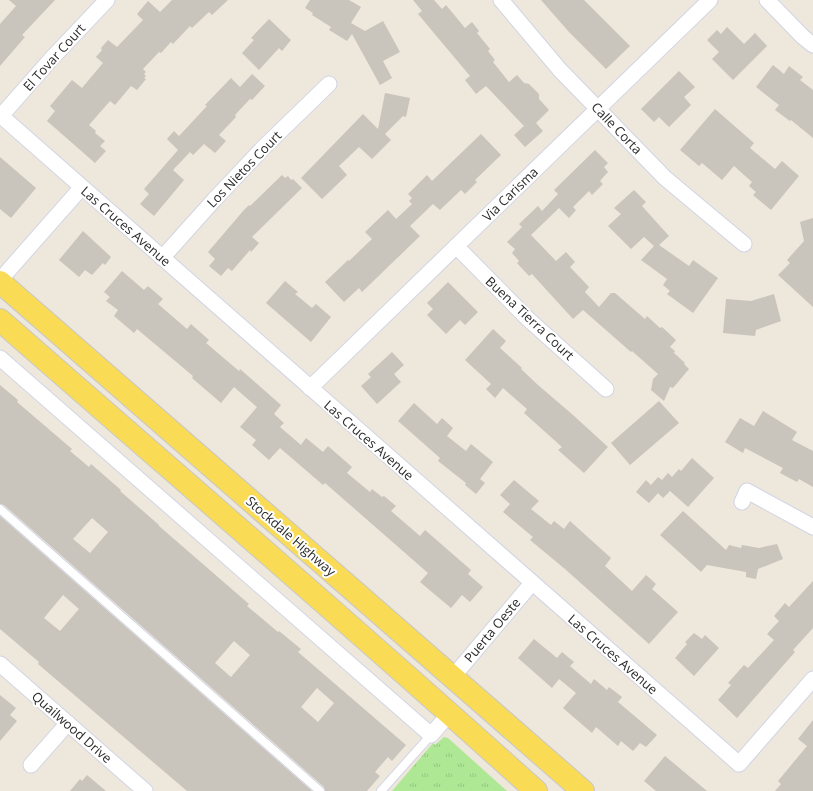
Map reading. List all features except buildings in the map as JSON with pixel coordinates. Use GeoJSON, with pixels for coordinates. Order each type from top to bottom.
{"type":"FeatureCollection","features":[{"type":"Feature","properties":{"kind":"main road","name":"Stockdale Highway"},"geometry":{"type":"LineString","coordinates":[[0,281],[582,791]]}},
{"type":"Feature","properties":{"kind":"main road"},"geometry":{"type":"LineString","coordinates":[[0,305],[14,312],[71,361],[115,382]]}},
{"type":"Feature","properties":{"kind":"main road"},"geometry":{"type":"LineString","coordinates":[[0,320],[450,713],[536,791]]}},
{"type":"Feature","properties":{"kind":"main road"},"geometry":{"type":"LineString","coordinates":[[313,593],[370,625],[434,679],[447,681],[452,678]]}},
{"type":"Feature","properties":{"kind":"street","name":"El Tovar Court"},"geometry":{"type":"LineString","coordinates":[[0,116],[107,0]]}},
{"type":"Feature","properties":{"kind":"street","name":"Calle Corta"},"geometry":{"type":"LineString","coordinates":[[501,0],[560,70],[665,178],[744,244]]}},
{"type":"Feature","properties":{"kind":"street","name":"Via Carisma"},"geometry":{"type":"LineString","coordinates":[[310,388],[710,0]]}},
{"type":"Feature","properties":{"kind":"street"},"geometry":{"type":"LineString","coordinates":[[767,0],[803,37],[813,45]]}},
{"type":"Feature","properties":{"kind":"street","name":"Los Nietos Court"},"geometry":{"type":"LineString","coordinates":[[162,258],[263,148],[329,84]]}},
{"type":"Feature","properties":{"kind":"street","name":"Las Cruces Avenue"},"geometry":{"type":"LineString","coordinates":[[0,116],[738,764],[813,679]]}},
{"type":"Feature","properties":{"kind":"street"},"geometry":{"type":"LineString","coordinates":[[0,281],[82,187]]}},
{"type":"Feature","properties":{"kind":"street","name":"Buena Tierra Court"},"geometry":{"type":"LineString","coordinates":[[456,246],[528,319],[606,389]]}},
{"type":"Feature","properties":{"kind":"street"},"geometry":{"type":"LineString","coordinates":[[0,358],[431,735],[450,713]]}},
{"type":"Feature","properties":{"kind":"street"},"geometry":{"type":"LineString","coordinates":[[742,502],[747,491],[813,527]]}},
{"type":"Feature","properties":{"kind":"street","name":"Puerta Oeste"},"geometry":{"type":"LineString","coordinates":[[452,678],[532,583]]}},
{"type":"Feature","properties":{"kind":"street","name":"Quailwood Drive"},"geometry":{"type":"LineString","coordinates":[[0,664],[145,791]]}},
{"type":"Feature","properties":{"kind":"street"},"geometry":{"type":"LineString","coordinates":[[31,765],[68,723]]}},
{"type":"Feature","properties":{"kind":"lane"},"geometry":{"type":"LineString","coordinates":[[0,509],[320,791]]}},
{"type":"Feature","properties":{"kind":"lane"},"geometry":{"type":"LineString","coordinates":[[381,791],[431,735]]}},
{"type":"Feature","properties":{"kind":"green space"},"geometry":{"type":"Polygon","coordinates":[[[444,737],[448,738],[507,791],[392,791],[433,743],[435,745],[444,737]]]}}]}
